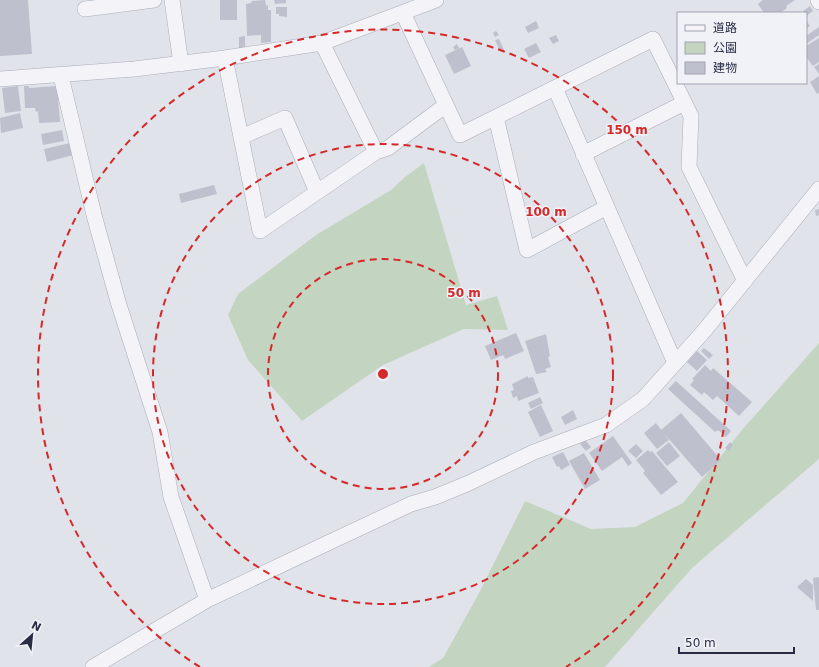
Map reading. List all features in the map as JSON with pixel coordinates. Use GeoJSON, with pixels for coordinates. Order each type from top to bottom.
{"type":"FeatureCollection","features":[{"type":"Feature","properties":{"kind":"street"},"geometry":{"type":"LineString","coordinates":[[85,9],[154,0]]}},
{"type":"Feature","properties":{"kind":"street"},"geometry":{"type":"LineString","coordinates":[[172,0],[180,64]]}},
{"type":"Feature","properties":{"kind":"street"},"geometry":{"type":"LineString","coordinates":[[0,79],[61,76],[180,64],[322,43],[436,0]]}},
{"type":"Feature","properties":{"kind":"street"},"geometry":{"type":"LineString","coordinates":[[403,13],[460,135],[653,39],[691,116],[689,167],[745,281]]}},
{"type":"Feature","properties":{"kind":"street"},"geometry":{"type":"LineString","coordinates":[[322,43],[376,152]]}},
{"type":"Feature","properties":{"kind":"street"},"geometry":{"type":"LineString","coordinates":[[225,58],[260,231],[376,152],[388,148],[446,105]]}},
{"type":"Feature","properties":{"kind":"street"},"geometry":{"type":"LineString","coordinates":[[61,76],[94,215],[115,290],[160,432],[171,497],[207,600]]}},
{"type":"Feature","properties":{"kind":"street"},"geometry":{"type":"LineString","coordinates":[[555,88],[675,363]]}},
{"type":"Feature","properties":{"kind":"street"},"geometry":{"type":"LineString","coordinates":[[583,154],[684,103]]}},
{"type":"Feature","properties":{"kind":"street"},"geometry":{"type":"LineString","coordinates":[[496,117],[527,250],[607,207]]}},
{"type":"Feature","properties":{"kind":"street"},"geometry":{"type":"LineString","coordinates":[[241,137],[285,118],[317,192]]}},
{"type":"Feature","properties":{"kind":"street"},"geometry":{"type":"LineString","coordinates":[[93,667],[207,600],[411,504],[435,497],[534,452],[606,424],[642,399],[675,363],[704,331],[819,189]]}},
{"type":"Feature","properties":{"kind":"green space"},"geometry":{"type":"Polygon","coordinates":[[[424,163],[466,305],[497,296],[508,330],[464,329],[383,365],[302,421],[248,360],[228,315],[238,294],[316,235],[391,190],[424,163]]]}},
{"type":"Feature","properties":{"kind":"green space"},"geometry":{"type":"Polygon","coordinates":[[[819,343],[819,459],[692,568],[605,667],[429,667],[443,658],[478,595],[525,501],[591,529],[635,527],[683,503],[742,430],[819,343]]]}},
{"type":"Feature","properties":{"kind":"building"},"geometry":{"type":"Polygon","coordinates":[[[0,0],[28,0],[32,54],[0,56],[0,0]]]}},
{"type":"Feature","properties":{"kind":"building"},"geometry":{"type":"Polygon","coordinates":[[[220,0],[237,0],[237,20],[220,20],[220,0]]]}},
{"type":"Feature","properties":{"kind":"building"},"geometry":{"type":"Polygon","coordinates":[[[265,0],[266,6],[268,5],[268,10],[271,10],[271,42],[261,43],[261,35],[247,36],[246,4],[251,3],[252,1],[265,0]]]}},
{"type":"Feature","properties":{"kind":"building"},"geometry":{"type":"Polygon","coordinates":[[[274,0],[286,0],[286,3],[275,4],[274,0]]]}},
{"type":"Feature","properties":{"kind":"building"},"geometry":{"type":"Polygon","coordinates":[[[763,0],[795,0],[786,6],[787,8],[781,12],[763,12],[758,4],[763,0]]]}},
{"type":"Feature","properties":{"kind":"building"},"geometry":{"type":"Polygon","coordinates":[[[810,6],[813,11],[807,15],[807,12],[803,11],[810,6]]]}},
{"type":"Feature","properties":{"kind":"building"},"geometry":{"type":"Polygon","coordinates":[[[276,7],[287,7],[287,17],[276,14],[276,7]]]}},
{"type":"Feature","properties":{"kind":"building"},"geometry":{"type":"Polygon","coordinates":[[[536,21],[539,28],[528,33],[525,27],[536,21]]]}},
{"type":"Feature","properties":{"kind":"building"},"geometry":{"type":"Polygon","coordinates":[[[807,22],[810,26],[807,28],[807,22]]]}},
{"type":"Feature","properties":{"kind":"building"},"geometry":{"type":"Polygon","coordinates":[[[819,27],[819,35],[807,43],[807,35],[819,27]]]}},
{"type":"Feature","properties":{"kind":"building"},"geometry":{"type":"Polygon","coordinates":[[[496,31],[499,35],[495,37],[493,33],[496,31]]]}},
{"type":"Feature","properties":{"kind":"building"},"geometry":{"type":"Polygon","coordinates":[[[556,35],[559,41],[553,44],[549,38],[556,35]]]}},
{"type":"Feature","properties":{"kind":"building"},"geometry":{"type":"Polygon","coordinates":[[[245,36],[245,48],[239,48],[239,37],[245,36]]]}},
{"type":"Feature","properties":{"kind":"building"},"geometry":{"type":"Polygon","coordinates":[[[819,38],[819,62],[813,66],[807,58],[807,45],[819,38]]]}},
{"type":"Feature","properties":{"kind":"building"},"geometry":{"type":"Polygon","coordinates":[[[499,39],[504,50],[500,51],[495,40],[499,39]]]}},
{"type":"Feature","properties":{"kind":"building"},"geometry":{"type":"Polygon","coordinates":[[[536,43],[541,52],[529,58],[524,49],[536,43]]]}},
{"type":"Feature","properties":{"kind":"building"},"geometry":{"type":"Polygon","coordinates":[[[457,44],[459,48],[455,50],[453,47],[457,44]]]}},
{"type":"Feature","properties":{"kind":"building"},"geometry":{"type":"Polygon","coordinates":[[[462,47],[471,66],[454,74],[445,55],[462,47]]]}},
{"type":"Feature","properties":{"kind":"building"},"geometry":{"type":"Polygon","coordinates":[[[819,64],[819,74],[814,67],[819,64]]]}},
{"type":"Feature","properties":{"kind":"building"},"geometry":{"type":"Polygon","coordinates":[[[819,76],[819,93],[817,94],[810,82],[819,76]]]}},
{"type":"Feature","properties":{"kind":"building"},"geometry":{"type":"Polygon","coordinates":[[[18,86],[21,111],[5,113],[2,88],[18,86]]]}},
{"type":"Feature","properties":{"kind":"building"},"geometry":{"type":"Polygon","coordinates":[[[24,86],[29,86],[29,88],[57,86],[60,122],[39,123],[38,111],[36,112],[35,108],[25,108],[24,86]]]}},
{"type":"Feature","properties":{"kind":"building"},"geometry":{"type":"Polygon","coordinates":[[[20,113],[23,128],[1,133],[0,118],[20,113]]]}},
{"type":"Feature","properties":{"kind":"building"},"geometry":{"type":"Polygon","coordinates":[[[62,130],[64,141],[43,145],[41,134],[62,130]]]}},
{"type":"Feature","properties":{"kind":"building"},"geometry":{"type":"Polygon","coordinates":[[[70,143],[73,155],[47,162],[44,149],[70,143]]]}},
{"type":"Feature","properties":{"kind":"building"},"geometry":{"type":"Polygon","coordinates":[[[214,185],[217,194],[181,203],[179,194],[214,185]]]}},
{"type":"Feature","properties":{"kind":"building"},"geometry":{"type":"Polygon","coordinates":[[[819,209],[819,215],[816,216],[815,210],[819,209]]]}},
{"type":"Feature","properties":{"kind":"building"},"geometry":{"type":"Polygon","coordinates":[[[516,333],[524,351],[505,359],[503,355],[491,360],[485,346],[516,333]]]}},
{"type":"Feature","properties":{"kind":"building"},"geometry":{"type":"Polygon","coordinates":[[[546,334],[550,356],[548,357],[551,367],[545,369],[547,372],[536,374],[525,341],[546,334]]]}},
{"type":"Feature","properties":{"kind":"building"},"geometry":{"type":"Polygon","coordinates":[[[704,348],[713,355],[709,359],[701,351],[704,348]]]}},
{"type":"Feature","properties":{"kind":"building"},"geometry":{"type":"Polygon","coordinates":[[[697,351],[707,360],[697,371],[687,362],[697,351]]]}},
{"type":"Feature","properties":{"kind":"building"},"geometry":{"type":"Polygon","coordinates":[[[705,365],[711,371],[713,368],[752,402],[739,416],[717,396],[713,400],[704,392],[702,395],[690,385],[694,380],[692,379],[705,365]]]}},
{"type":"Feature","properties":{"kind":"building"},"geometry":{"type":"Polygon","coordinates":[[[528,376],[528,378],[533,377],[539,393],[518,401],[517,396],[513,398],[511,391],[514,390],[512,384],[528,376]]]}},
{"type":"Feature","properties":{"kind":"building"},"geometry":{"type":"Polygon","coordinates":[[[676,381],[731,431],[726,437],[718,430],[715,432],[668,389],[676,381]]]}},
{"type":"Feature","properties":{"kind":"building"},"geometry":{"type":"Polygon","coordinates":[[[540,397],[543,403],[531,409],[528,403],[540,397]]]}},
{"type":"Feature","properties":{"kind":"building"},"geometry":{"type":"Polygon","coordinates":[[[541,405],[553,431],[540,437],[528,412],[541,405]]]}},
{"type":"Feature","properties":{"kind":"building"},"geometry":{"type":"Polygon","coordinates":[[[573,410],[577,419],[565,425],[561,417],[573,410]]]}},
{"type":"Feature","properties":{"kind":"building"},"geometry":{"type":"Polygon","coordinates":[[[681,413],[721,460],[702,477],[661,430],[681,413]]]}},
{"type":"Feature","properties":{"kind":"building"},"geometry":{"type":"Polygon","coordinates":[[[656,423],[669,440],[657,449],[644,433],[656,423]]]}},
{"type":"Feature","properties":{"kind":"building"},"geometry":{"type":"Polygon","coordinates":[[[613,436],[632,463],[628,466],[622,457],[602,471],[589,453],[613,436]]]}},
{"type":"Feature","properties":{"kind":"building"},"geometry":{"type":"Polygon","coordinates":[[[585,440],[591,447],[586,451],[580,444],[585,440]]]}},
{"type":"Feature","properties":{"kind":"building"},"geometry":{"type":"Polygon","coordinates":[[[669,442],[680,456],[667,466],[656,453],[669,442]]]}},
{"type":"Feature","properties":{"kind":"building"},"geometry":{"type":"Polygon","coordinates":[[[730,442],[733,445],[729,451],[725,448],[730,442]]]}},
{"type":"Feature","properties":{"kind":"building"},"geometry":{"type":"Polygon","coordinates":[[[636,444],[643,451],[636,458],[628,451],[636,444]]]}},
{"type":"Feature","properties":{"kind":"building"},"geometry":{"type":"Polygon","coordinates":[[[648,450],[650,452],[652,451],[678,482],[661,495],[643,473],[645,471],[636,460],[648,450]]]}},
{"type":"Feature","properties":{"kind":"building"},"geometry":{"type":"Polygon","coordinates":[[[563,452],[570,465],[561,470],[559,466],[557,467],[552,457],[563,452]]]}},
{"type":"Feature","properties":{"kind":"building"},"geometry":{"type":"Polygon","coordinates":[[[584,453],[600,480],[585,489],[569,461],[584,453]]]}},
{"type":"Feature","properties":{"kind":"building"},"geometry":{"type":"Polygon","coordinates":[[[819,577],[819,610],[816,610],[813,578],[819,577]]]}},
{"type":"Feature","properties":{"kind":"building"},"geometry":{"type":"Polygon","coordinates":[[[806,579],[813,585],[813,601],[797,587],[806,579]]]}}]}
